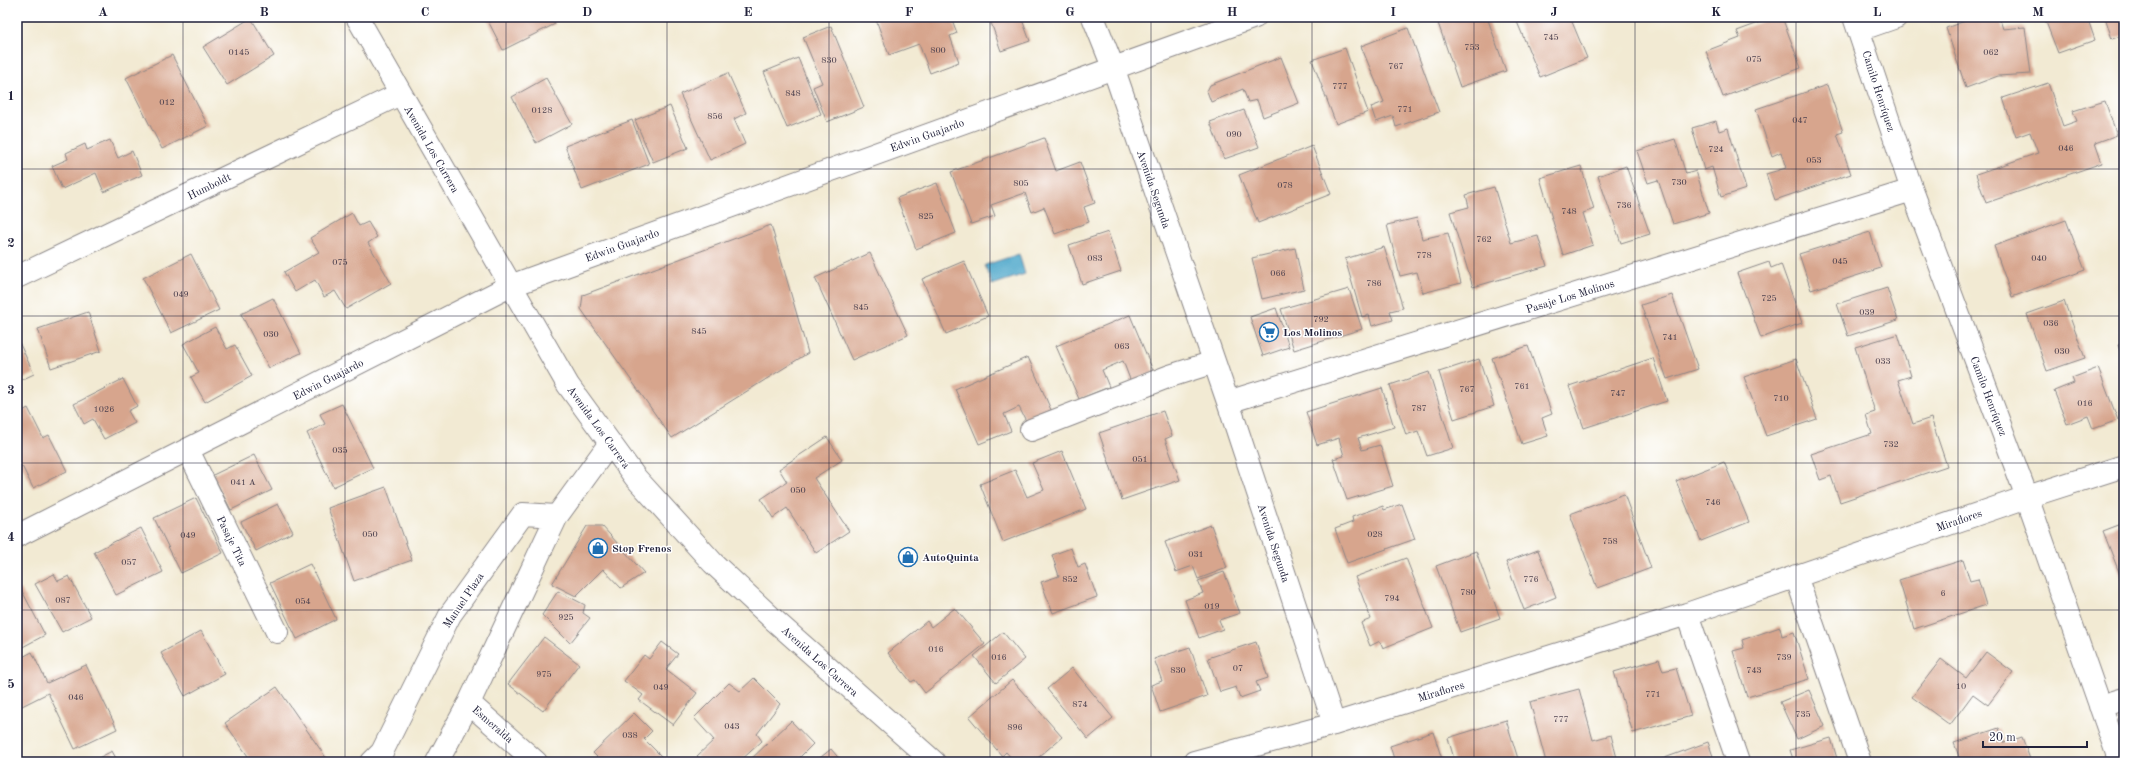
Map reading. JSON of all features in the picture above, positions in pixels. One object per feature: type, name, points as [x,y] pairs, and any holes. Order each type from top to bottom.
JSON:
[{"type":"street","name":"Avenida Los Carrera","points":[[358,17],[400,94],[568,385],[635,477],[712,563],[934,762]]},
{"type":"street","name":"Avenida Segunda","points":[[1093,17],[1113,67],[1228,402],[1334,724]]},
{"type":"street","name":"Edwin Guajardo","points":[[17,536],[510,286],[1254,17]]},
{"type":"street","name":"Camilo Henríquez","points":[[1896,17],[1856,23],[1912,190],[2027,497],[2120,762]]},
{"type":"street","name":"Humboldt","points":[[17,277],[400,94]]},
{"type":"street","name":"Pasaje Los Molinos","points":[[1228,402],[1912,190]]},
{"type":"street","points":[[1031,430],[1170,376],[1214,362]]},
{"type":"street","points":[[437,762],[469,703],[557,516],[610,443]]},
{"type":"street","name":"Pasaje Tita","points":[[188,450],[277,632]]},
{"type":"street","name":"Miraflores","points":[[1194,762],[1334,724],[1687,614],[2027,497],[2124,466]]},
{"type":"street","name":"Manuel Plaza","points":[[372,762],[382,752],[450,615],[523,514],[557,516]]},
{"type":"street","points":[[1796,576],[1860,762]]},
{"type":"street","points":[[1687,614],[1738,762]]},
{"type":"street","points":[[2100,706],[2124,699]]},
{"type":"street","name":"Esmeralda","points":[[469,703],[536,762]]},
{"type":"water","points":[[1019,254],[1025,274],[992,285],[985,265]]},
{"type":"building","points":[[486,17],[552,17],[555,24],[503,50]]},
{"type":"building","points":[[875,17],[951,17],[957,33],[950,36],[959,62],[930,73],[919,44],[889,55]]},
{"type":"building","points":[[989,17],[1021,17],[1030,41],[1001,51]]},
{"type":"building","points":[[1457,17],[1487,17],[1506,71],[1460,87],[1438,23]]},
{"type":"building","points":[[1515,17],[1570,17],[1587,58],[1540,77]]},
{"type":"building","points":[[1775,17],[1782,17],[1801,68],[1723,97],[1706,51],[1740,38],[1737,31]]},
{"type":"building","points":[[1976,17],[1999,17],[2003,29],[2025,27],[2031,74],[1998,76],[1966,88],[1946,28]]},
{"type":"building","points":[[2044,17],[2087,17],[2095,40],[2058,53]]},
{"type":"building","points":[[2105,17],[2124,17],[2124,35],[2112,39]]},
{"type":"building","points":[[251,18],[274,56],[227,85],[203,47]]},
{"type":"building","points":[[831,26],[864,107],[827,122],[813,87],[822,83],[803,37]]},
{"type":"building","points":[[1408,28],[1439,112],[1396,127],[1393,116],[1376,122],[1371,107],[1384,102],[1361,46]]},
{"type":"building","points":[[1345,48],[1368,112],[1336,124],[1312,60]]},
{"type":"building","points":[[172,55],[208,126],[162,149],[126,78]]},
{"type":"building","points":[[1281,57],[1299,103],[1263,117],[1257,100],[1248,102],[1243,89],[1211,102],[1207,91],[1210,85]]},
{"type":"building","points":[[798,58],[821,114],[787,128],[764,72]]},
{"type":"building","points":[[728,73],[746,113],[734,119],[745,144],[710,160],[680,94]]},
{"type":"building","points":[[546,78],[572,124],[536,143],[512,97]]},
{"type":"building","points":[[2048,83],[2063,126],[2077,121],[2073,111],[2105,101],[2117,135],[2095,143],[2102,163],[1986,203],[1976,174],[2038,153],[2030,132],[2016,137],[2003,98]]},
{"type":"building","points":[[1827,85],[1843,132],[1837,134],[1851,174],[1775,200],[1766,174],[1786,168],[1781,152],[1772,156],[1756,109]]},
{"type":"building","points":[[670,106],[688,148],[653,162],[635,120]]},
{"type":"building","points":[[1244,110],[1259,147],[1224,159],[1210,122]]},
{"type":"building","points":[[632,120],[649,164],[582,190],[565,146]]},
{"type":"building","points":[[1716,121],[1719,131],[1728,128],[1746,189],[1721,197],[1712,167],[1704,170],[1692,128]]},
{"type":"building","points":[[1044,138],[1056,171],[1080,162],[1095,203],[1084,207],[1089,222],[1055,234],[1044,207],[1032,212],[1025,193],[991,205],[995,216],[971,224],[951,172]]},
{"type":"building","points":[[1675,139],[1686,174],[1696,171],[1709,213],[1673,224],[1658,180],[1648,183],[1637,151]]},
{"type":"building","points":[[110,140],[118,158],[132,151],[142,175],[104,192],[96,173],[62,189],[52,166],[68,159],[66,153],[85,144],[87,150]]},
{"type":"building","points":[[1312,146],[1331,194],[1258,223],[1239,175]]},
{"type":"building","points":[[1581,166],[1594,209],[1583,213],[1593,245],[1563,255],[1540,178]]},
{"type":"building","points":[[1626,166],[1650,234],[1621,243],[1598,176]]},
{"type":"building","points":[[937,183],[956,233],[916,249],[897,198]]},
{"type":"building","points":[[1494,187],[1511,243],[1538,236],[1547,266],[1473,287],[1450,212],[1469,207],[1466,195]]},
{"type":"building","points":[[352,213],[359,226],[368,222],[377,237],[368,243],[391,283],[346,309],[335,291],[324,297],[315,280],[295,292],[284,272],[319,252],[310,238]]},
{"type":"building","points":[[1417,218],[1422,239],[1448,233],[1461,283],[1423,293],[1417,272],[1400,276],[1387,225]]},
{"type":"building","points":[[2066,220],[2085,270],[2012,297],[1994,246]]},
{"type":"building","points":[[771,225],[808,353],[672,438],[581,309],[583,295]]},
{"type":"building","points":[[1108,232],[1121,271],[1082,284],[1069,245]]},
{"type":"building","points":[[1870,232],[1881,268],[1811,290],[1799,254]]},
{"type":"building","points":[[1384,247],[1403,308],[1390,311],[1393,320],[1372,326],[1369,315],[1362,317],[1345,259]]},
{"type":"building","points":[[1295,248],[1304,289],[1262,299],[1252,258]]},
{"type":"building","points":[[870,253],[908,335],[852,360],[815,278]]},
{"type":"building","points":[[191,254],[219,310],[171,333],[143,278]]},
{"type":"building","points":[[964,261],[988,316],[946,334],[922,279]]},
{"type":"building","points":[[1769,262],[1771,268],[1781,264],[1802,323],[1761,338],[1737,273]]},
{"type":"building","points":[[1887,288],[1898,320],[1848,336],[1837,304]]},
{"type":"building","points":[[1349,289],[1362,329],[1294,350],[1281,309]]},
{"type":"building","points":[[1672,295],[1698,369],[1667,379],[1641,305]]},
{"type":"building","points":[[273,298],[301,353],[269,368],[241,314]]},
{"type":"building","points":[[2064,301],[2085,358],[2047,371],[2027,314]]},
{"type":"building","name":"Los Molinos","points":[[1276,308],[1289,347],[1263,356],[1250,317]]},
{"type":"building","points":[[88,312],[101,351],[51,368],[38,329]]},
{"type":"building","points":[[1130,315],[1154,373],[1131,382],[1123,361],[1102,370],[1109,387],[1079,399],[1056,346]]},
{"type":"building","points":[[215,327],[227,349],[235,345],[252,376],[205,402],[191,377],[199,373],[183,344]]},
{"type":"building","points":[[1898,334],[1911,376],[1898,380],[1913,424],[1931,418],[1947,466],[1840,502],[1831,476],[1820,480],[1811,454],[1872,434],[1866,415],[1875,412],[1855,347]]},
{"type":"building","points":[[17,338],[34,374],[17,382]]},
{"type":"building","points":[[2124,343],[2124,361],[2118,345]]},
{"type":"building","points":[[1528,346],[1552,414],[1542,418],[1548,436],[1522,444],[1492,358]]},
{"type":"building","points":[[1028,357],[1051,410],[1026,421],[1019,407],[1004,414],[1011,431],[979,444],[955,389]]},
{"type":"building","points":[[1653,358],[1667,401],[1584,428],[1569,386]]},
{"type":"building","points":[[1479,359],[1494,406],[1454,419],[1439,372]]},
{"type":"building","points":[[1796,359],[1817,419],[1766,436],[1744,377]]},
{"type":"building","points":[[2098,368],[2118,420],[2093,429],[2088,416],[2067,424],[2054,391],[2074,383],[2072,378]]},
{"type":"building","points":[[1429,372],[1453,448],[1427,456],[1418,431],[1406,435],[1390,385]]},
{"type":"building","points":[[123,379],[137,406],[128,411],[135,423],[104,439],[93,419],[84,424],[74,404]]},
{"type":"building","points":[[1382,388],[1394,427],[1358,438],[1362,450],[1380,445],[1393,486],[1347,500],[1333,459],[1344,456],[1339,438],[1317,445],[1306,412]]},
{"type":"building","points":[[342,404],[373,468],[333,487],[307,433],[325,424],[320,414]]},
{"type":"building","points":[[28,408],[43,438],[49,435],[67,471],[33,488],[22,466],[17,469],[17,414]]},
{"type":"building","points":[[1163,411],[1172,436],[1165,439],[1180,480],[1122,500],[1099,433]]},
{"type":"building","points":[[827,437],[842,460],[814,478],[849,531],[816,553],[787,508],[773,518],[761,499],[787,482],[779,469]]},
{"type":"building","points":[[1062,451],[1086,509],[1003,542],[980,484],[1015,470],[1027,497],[1044,490],[1032,463]]},
{"type":"building","points":[[254,455],[272,490],[231,510],[213,475]]},
{"type":"building","points":[[1724,462],[1749,522],[1701,541],[1676,481]]},
{"type":"building","points":[[386,487],[412,560],[354,581],[328,508]]},
{"type":"building","points":[[1624,494],[1651,568],[1597,588],[1570,514]]},
{"type":"building","points":[[196,498],[223,553],[181,573],[154,518]]},
{"type":"building","points":[[278,504],[293,532],[256,551],[241,522]]},
{"type":"building","points":[[1402,504],[1415,539],[1347,563],[1335,529],[1353,522],[1352,517],[1383,506],[1384,510]]},
{"type":"building","points":[[2124,523],[2124,585],[2103,531]]},
{"type":"building","points":[[1211,525],[1227,568],[1198,579],[1193,566],[1176,572],[1165,542]]},
{"type":"building","name":"Stop Frenos","points":[[587,526],[602,526],[644,573],[621,588],[603,569],[576,596],[552,584]]},
{"type":"building","points":[[141,528],[163,572],[116,595],[94,552]]},
{"type":"building","points":[[1071,548],[1078,567],[1085,564],[1097,597],[1053,613],[1041,582],[1059,576],[1052,555]]},
{"type":"building","points":[[1538,550],[1556,597],[1524,610],[1506,562]]},
{"type":"building","points":[[1476,551],[1500,618],[1460,632],[1436,566]]},
{"type":"building","points":[[1406,558],[1433,628],[1383,648],[1380,641],[1370,646],[1361,623],[1371,619],[1355,577]]},
{"type":"building","points":[[1963,560],[1970,581],[1978,579],[1986,605],[1914,629],[1899,580]]},
{"type":"building","points":[[310,564],[336,619],[297,639],[270,583]]},
{"type":"building","points":[[1224,572],[1240,613],[1219,620],[1223,629],[1199,638],[1185,600],[1203,593],[1198,581]]},
{"type":"building","points":[[54,574],[58,581],[69,576],[91,617],[62,632],[35,584]]},
{"type":"building","points":[[21,589],[45,635],[17,650],[17,591]]},
{"type":"building","points":[[558,591],[585,605],[583,613],[590,618],[570,643],[542,615]]},
{"type":"building","points":[[955,608],[985,644],[925,693],[915,680],[911,682],[888,653],[927,621],[931,627]]},
{"type":"building","points":[[1780,627],[1782,636],[1794,632],[1809,679],[1747,697],[1733,651],[1744,648],[1742,640]]},
{"type":"building","points":[[201,631],[225,674],[185,696],[161,653]]},
{"type":"building","points":[[1003,632],[1025,659],[996,683],[974,656]]},
{"type":"building","points":[[544,637],[579,664],[543,711],[508,684]]},
{"type":"building","points":[[662,642],[678,654],[666,669],[697,693],[673,725],[639,700],[643,695],[624,681],[644,655],[649,659]]},
{"type":"building","points":[[1256,642],[1268,678],[1256,682],[1260,691],[1240,698],[1236,687],[1220,692],[1208,658]]},
{"type":"building","points":[[1190,647],[1207,696],[1160,712],[1151,685],[1162,681],[1154,659]]},
{"type":"building","points":[[32,652],[47,683],[86,665],[117,729],[75,749],[48,693],[20,707],[17,702],[17,660]]},
{"type":"building","points":[[1986,652],[2013,672],[1988,705],[1973,694],[1950,725],[1912,697],[1941,659],[1966,678]]},
{"type":"building","points":[[1659,659],[1663,671],[1676,668],[1691,716],[1633,733],[1614,672]]},
{"type":"building","points":[[1072,668],[1113,718],[1088,739],[1047,689]]},
{"type":"building","points":[[754,678],[780,704],[757,734],[762,741],[739,762],[703,762],[697,756],[714,740],[694,718],[729,683],[740,691]]},
{"type":"building","points":[[1012,680],[1062,737],[1033,762],[1015,762],[1006,752],[1002,756],[969,717]]},
{"type":"building","points":[[277,687],[329,762],[252,762],[225,723]]},
{"type":"building","points":[[1579,689],[1593,740],[1611,735],[1618,762],[1546,762],[1530,702]]},
{"type":"building","points":[[1809,690],[1825,726],[1797,739],[1780,702]]},
{"type":"building","points":[[634,713],[652,731],[644,739],[667,762],[602,762],[593,753]]},
{"type":"building","points":[[1506,720],[1519,762],[1455,762],[1448,738]]},
{"type":"building","points":[[791,721],[813,744],[795,762],[748,762]]},
{"type":"building","points":[[1999,728],[2004,743],[2022,737],[2031,762],[1961,762],[1954,743]]},
{"type":"building","points":[[1433,732],[1443,762],[1395,762],[1390,746]]},
{"type":"building","points":[[1831,738],[1838,762],[1794,762],[1790,750]]},
{"type":"building","points":[[1708,742],[1715,762],[1654,762]]},
{"type":"building","points":[[831,749],[842,762],[815,762]]},
{"type":"building","points":[[112,751],[118,762],[91,762]]},
{"type":"place","name":"Los Molinos","points":[[1269,332]]},
{"type":"place","name":"Stop Frenos","points":[[598,548]]},
{"type":"place","name":"AutoQuinta","points":[[908,557]]}]
